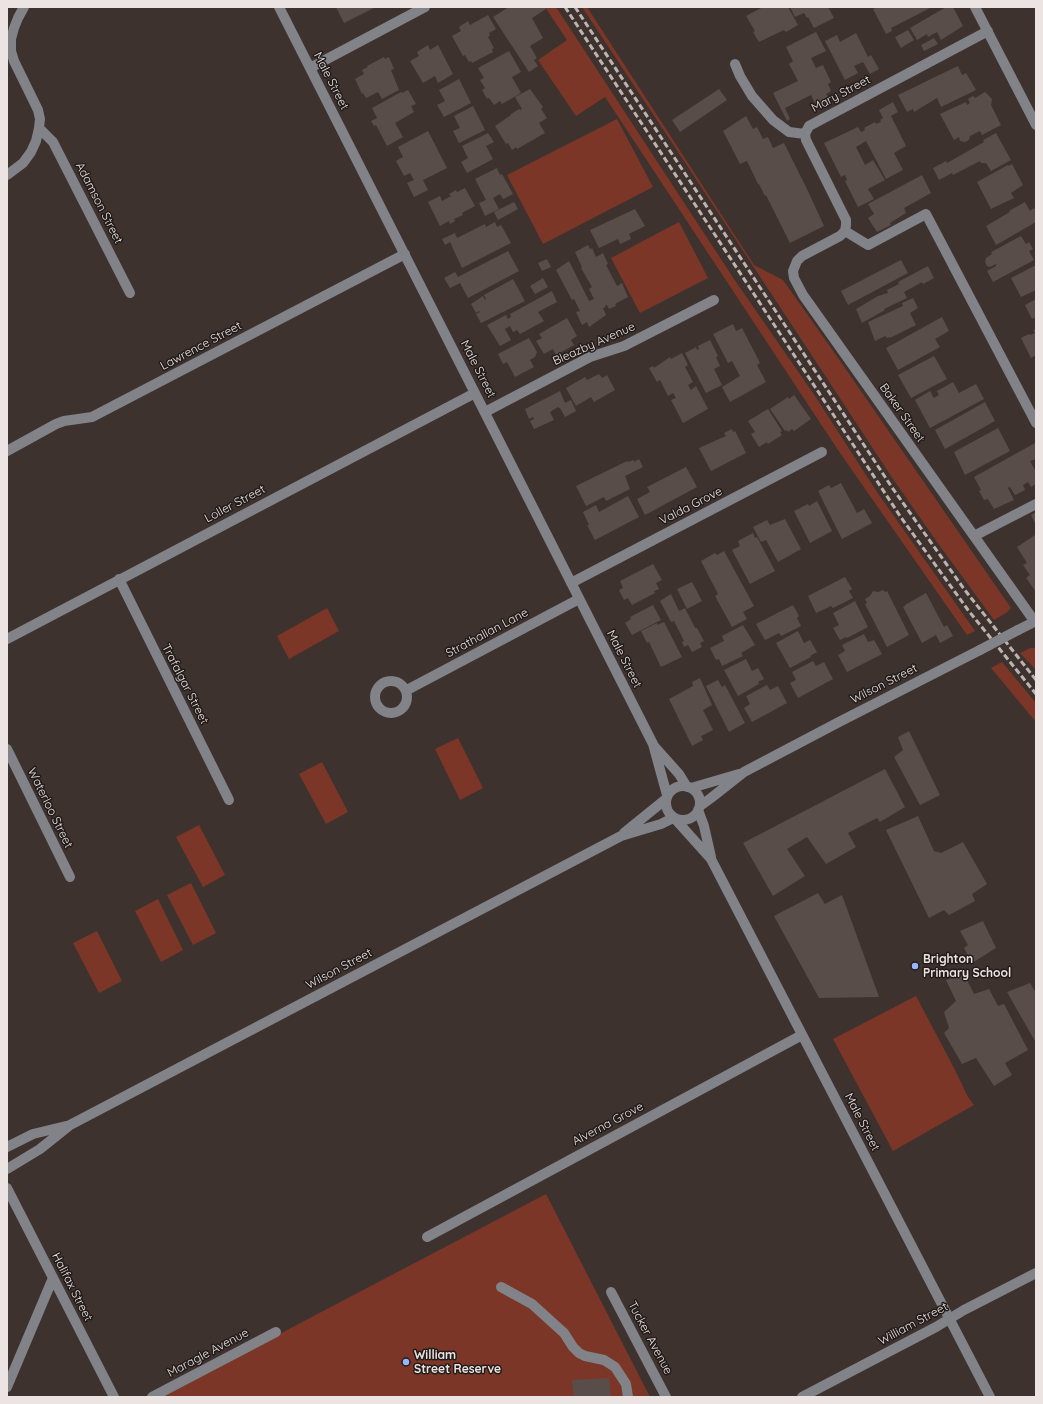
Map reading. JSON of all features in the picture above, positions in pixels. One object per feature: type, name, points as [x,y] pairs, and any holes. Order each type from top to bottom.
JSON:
[{"type":"street","points":[[7,175],[23,163],[31,152],[36,141],[40,119],[38,110],[14,61],[12,51],[11,39],[14,28],[24,7]]},
{"type":"street","name":"Male Street","points":[[279,7],[653,744],[666,797]]},
{"type":"street","points":[[310,68],[425,7]]},
{"type":"street","points":[[975,7],[1036,125]]},
{"type":"street","name":"Mary Street","points":[[805,134],[809,126],[817,121],[988,31]]},
{"type":"street","points":[[735,64],[740,76],[752,96],[773,120],[789,132],[805,134],[809,147],[846,220],[845,231],[868,245],[926,214],[1036,423]]},
{"type":"street","name":"Adamson Street","points":[[39,128],[53,142],[130,293]]},
{"type":"street","name":"Baker Street","points":[[845,231],[840,236],[802,256],[797,261],[793,271],[796,285],[1036,622]]},
{"type":"street","name":"Lawrence Street","points":[[7,451],[56,424],[64,421],[92,418],[405,254]]},
{"type":"street","name":"Bleazby Avenue","points":[[485,412],[590,357],[624,346],[714,300]]},
{"type":"street","name":"Loller Street","points":[[7,639],[475,393]]},
{"type":"street","name":"Valda Grove","points":[[571,583],[822,452]]},
{"type":"street","points":[[974,536],[1036,504]]},
{"type":"street","name":"Trafalgar Street","points":[[119,579],[229,800]]},
{"type":"street","name":"Strathallan Lane","points":[[407,690],[579,599]]},
{"type":"street","name":"Wilson Street","points":[[699,808],[744,772],[1036,622]]},
{"type":"street","name":"Male Street","points":[[653,744],[689,787]]},
{"type":"street","name":"Waterloo Street","points":[[7,750],[70,877]]},
{"type":"street","name":"Wilson Street","points":[[689,787],[744,772]]},
{"type":"street","points":[[676,787],[689,787],[698,795],[699,808],[692,818],[687,820],[675,819],[666,810],[666,797],[670,790],[676,787]]},
{"type":"street","name":"Wilson Street","points":[[621,836],[666,797]]},
{"type":"street","name":"Male Street","points":[[699,808],[711,859]]},
{"type":"street","name":"Male Street","points":[[675,819],[711,859],[990,1397]]},
{"type":"street","name":"Wilson Street","points":[[7,1169],[40,1149],[70,1125],[621,836],[675,819]]},
{"type":"street","name":"Alverna Grove","points":[[427,1237],[802,1035]]},
{"type":"street","name":"Wilson Street","points":[[7,1147],[33,1134],[70,1125]]},
{"type":"street","name":"Halifax Street","points":[[7,1188],[114,1397]]},
{"type":"street","name":"William Street","points":[[802,1397],[950,1320],[964,1310],[1036,1273]]},
{"type":"street","points":[[7,1386],[53,1278]]},
{"type":"street","points":[[501,1287],[532,1304],[538,1309],[564,1333],[579,1353],[585,1356],[604,1360],[615,1366],[626,1384],[628,1397]]},
{"type":"street","name":"Tucker Avenue","points":[[610,1292],[666,1397]]},
{"type":"street","name":"Maragle Avenue","points":[[152,1397],[276,1332]]},
{"type":"shaded area","points":[[545,7],[556,7],[734,279],[815,396],[877,492],[975,631],[967,635],[838,450],[605,97],[576,116],[538,60],[567,40]]},
{"type":"shaded area","points":[[582,7],[587,7],[754,265],[783,280],[836,355],[1011,608],[1006,613],[994,620],[937,542],[893,479]]},
{"type":"shaded area","points":[[617,119],[653,187],[543,244],[507,175]]},
{"type":"shaded area","points":[[679,222],[708,278],[640,313],[611,258]]},
{"type":"shaded area","points":[[327,608],[339,631],[289,659],[277,636]]},
{"type":"shaded area","points":[[1030,648],[1036,648],[1036,670],[1020,653]]},
{"type":"shaded area","points":[[1002,662],[1036,703],[1036,722],[991,668]]},
{"type":"shaded area","points":[[458,738],[483,788],[460,800],[435,749]]},
{"type":"shaded area","points":[[322,762],[348,812],[326,824],[299,774]]},
{"type":"shaded area","points":[[199,825],[225,875],[203,887],[176,837]]},
{"type":"shaded area","points":[[191,883],[216,933],[193,945],[167,895]]},
{"type":"shaded area","points":[[158,899],[183,950],[161,962],[135,911]]},
{"type":"shaded area","points":[[97,931],[122,981],[99,993],[73,943]]},
{"type":"shaded area","points":[[916,996],[968,1097],[974,1105],[893,1151],[833,1039]]},
{"type":"shaded area","name":"William Street Reserve","points":[[546,1194],[650,1397],[163,1397],[247,1351]]},
{"type":"building","points":[[336,7],[376,7],[344,23]]},
{"type":"building","points":[[509,7],[545,7],[546,9],[532,18],[543,38],[530,46],[537,58],[534,60],[538,66],[529,72],[493,17]]},
{"type":"building","points":[[763,7],[788,7],[798,25],[786,32],[784,30],[759,42],[753,32],[755,31],[746,16]]},
{"type":"building","points":[[790,7],[828,7],[834,18],[814,28],[804,13],[795,17]]},
{"type":"building","points":[[877,7],[932,7],[891,28],[892,31],[886,34],[873,9]]},
{"type":"building","points":[[946,7],[953,7],[963,26],[941,40],[937,32],[928,37],[927,34],[917,40],[910,28]]},
{"type":"building","points":[[488,15],[496,29],[489,33],[490,36],[488,37],[494,48],[492,49],[493,52],[472,63],[471,61],[469,62],[465,55],[463,56],[452,36],[461,31],[459,27],[468,21],[470,25]]},
{"type":"building","points":[[908,30],[914,40],[901,48],[895,37]]},
{"type":"building","points":[[816,32],[826,51],[811,58],[816,68],[823,65],[831,82],[828,84],[831,91],[826,94],[830,100],[817,107],[811,95],[785,108],[790,119],[787,121],[773,93],[798,81],[789,64],[793,61],[786,47]]},
{"type":"building","points":[[856,33],[868,57],[871,55],[879,69],[870,74],[863,62],[854,66],[858,73],[845,80],[825,41],[837,35],[840,42]]},
{"type":"building","points":[[934,38],[938,44],[924,51],[921,45]]},
{"type":"building","points":[[428,45],[430,50],[438,45],[453,74],[438,83],[435,76],[423,83],[410,61],[419,56],[417,52]]},
{"type":"building","points":[[509,51],[521,72],[512,77],[521,93],[502,104],[500,101],[494,105],[489,98],[487,99],[482,90],[485,88],[480,80],[484,78],[478,68]]},
{"type":"building","points":[[384,57],[385,59],[389,57],[394,69],[391,70],[399,90],[382,99],[378,92],[366,98],[363,93],[362,94],[355,79],[364,74],[362,70],[368,67],[367,66]]},
{"type":"building","points":[[958,66],[962,75],[966,73],[976,90],[941,107],[937,98],[914,112],[913,109],[907,112],[898,95]]},
{"type":"building","points":[[459,79],[471,103],[444,117],[437,105],[445,101],[439,90]]},
{"type":"building","points":[[530,89],[543,107],[541,109],[547,118],[539,123],[545,133],[517,149],[516,147],[512,150],[508,143],[506,144],[495,126],[511,114],[519,109],[522,109],[515,97]]},
{"type":"building","points":[[719,89],[727,100],[680,132],[672,120]]},
{"type":"building","points":[[408,90],[416,104],[411,106],[414,112],[395,123],[403,137],[387,146],[376,125],[374,126],[371,121],[377,118],[372,108],[401,92],[402,93]]},
{"type":"building","points":[[985,92],[992,99],[991,105],[1001,125],[982,135],[980,131],[970,136],[969,140],[965,142],[960,141],[959,137],[954,140],[940,114],[966,102],[967,105],[970,103],[968,99],[973,96],[975,98]]},
{"type":"building","points":[[893,102],[898,112],[891,116],[906,146],[894,153],[903,170],[886,179],[866,141],[856,147],[865,165],[873,160],[885,180],[868,189],[874,199],[858,207],[845,181],[847,180],[845,175],[841,177],[824,143],[858,127],[861,132],[865,130],[864,128],[875,122],[876,124],[881,122],[880,120],[883,118],[879,110]]},
{"type":"building","points":[[473,106],[485,130],[459,143],[453,131],[460,128],[454,116]]},
{"type":"building","points":[[746,116],[753,129],[757,127],[763,139],[768,137],[773,148],[784,143],[824,226],[790,243],[747,161],[740,164],[723,131]]},
{"type":"building","points":[[428,131],[447,168],[423,180],[428,190],[414,197],[407,183],[414,180],[410,173],[404,176],[396,161],[403,157],[398,147]]},
{"type":"building","points":[[488,133],[494,142],[486,146],[493,159],[467,173],[461,162],[468,158],[462,146]]},
{"type":"building","points":[[996,133],[1011,160],[991,171],[986,163],[981,163],[980,161],[953,175],[952,173],[939,180],[933,168],[946,161],[947,163],[984,142],[983,140]]},
{"type":"building","points":[[1012,164],[1023,185],[1011,193],[1014,198],[991,209],[977,182]]},
{"type":"building","points":[[497,168],[513,194],[503,199],[500,194],[493,198],[499,209],[485,216],[479,203],[486,200],[475,179]]},
{"type":"building","points":[[922,175],[931,193],[904,208],[906,213],[890,223],[891,225],[877,232],[868,218],[874,214],[868,204]]},
{"type":"building","points":[[465,188],[475,206],[462,213],[463,215],[454,219],[455,221],[450,224],[449,221],[440,226],[428,202],[440,196],[442,201],[451,196],[449,194],[456,190],[457,192]]},
{"type":"building","points":[[514,202],[518,209],[498,220],[494,212]]},
{"type":"building","points":[[1025,202],[1030,211],[1034,208],[1036,211],[1036,222],[996,245],[986,226]]},
{"type":"building","points":[[635,209],[645,226],[629,234],[631,239],[620,244],[618,239],[599,248],[590,230]]},
{"type":"building","points":[[495,222],[497,227],[501,225],[511,243],[462,268],[450,242],[445,245],[442,239],[455,233],[457,238],[485,224],[486,227]]},
{"type":"building","points":[[1021,236],[1026,244],[1029,242],[1033,249],[1029,251],[1034,260],[993,282],[987,271],[996,266],[996,264],[990,267],[987,266],[985,262],[986,258],[992,254],[991,252]]},
{"type":"building","points":[[588,245],[590,249],[592,248],[596,257],[603,253],[608,264],[606,265],[617,286],[622,283],[628,297],[615,304],[616,306],[609,309],[607,305],[605,305],[606,307],[603,308],[606,315],[589,327],[587,322],[582,325],[576,312],[580,311],[574,299],[572,300],[556,270],[569,261],[589,301],[594,299],[589,289],[592,287],[581,268],[582,267],[575,252]]},
{"type":"building","points":[[508,251],[519,271],[468,298],[460,283],[450,288],[444,278],[455,272],[458,277]]},
{"type":"building","points":[[547,259],[551,267],[542,271],[538,263]]},
{"type":"building","points":[[901,260],[908,273],[848,305],[841,291]]},
{"type":"building","points":[[1036,265],[1036,290],[1021,297],[1011,278]]},
{"type":"building","points":[[928,266],[934,278],[923,284],[922,282],[904,292],[907,298],[884,309],[885,310],[862,323],[856,309],[878,296],[888,293],[887,290],[899,284],[898,282]]},
{"type":"building","points":[[543,278],[548,287],[535,294],[530,286]]},
{"type":"building","points":[[513,279],[525,301],[481,323],[476,314],[480,312],[479,311],[476,313],[471,304],[483,296],[485,300],[484,295]]},
{"type":"building","points":[[552,291],[557,302],[538,312],[544,321],[520,334],[517,330],[513,332],[510,326],[505,329],[511,340],[500,346],[487,325],[506,315],[508,319],[511,317],[510,314]]},
{"type":"building","points":[[913,298],[918,308],[910,313],[916,325],[890,338],[885,336],[875,341],[868,322],[903,306],[902,303]]},
{"type":"building","points":[[1036,299],[1036,317],[1032,319],[1025,305]]},
{"type":"building","points":[[942,317],[949,331],[935,339],[940,347],[898,370],[886,348]]},
{"type":"building","points":[[567,318],[577,336],[571,340],[574,345],[556,355],[553,349],[544,354],[536,341],[542,338],[539,334]]},
{"type":"building","points":[[733,324],[736,331],[742,328],[760,363],[757,365],[766,382],[730,402],[722,387],[740,376],[732,361],[728,363],[713,334]]},
{"type":"building","points":[[1036,329],[1036,355],[1031,358],[1021,338],[1035,333],[1033,330]]},
{"type":"building","points":[[529,338],[537,352],[535,357],[530,360],[534,367],[515,377],[507,362],[503,364],[498,354]]},
{"type":"building","points":[[710,340],[718,356],[716,357],[720,366],[714,369],[722,385],[706,393],[685,353],[696,347],[697,350],[699,349],[698,346]]},
{"type":"building","points":[[682,353],[688,365],[685,367],[693,382],[688,385],[691,390],[696,386],[708,409],[683,423],[671,400],[676,398],[673,393],[668,396],[660,380],[657,382],[649,368],[653,366],[654,368],[670,357],[671,359]]},
{"type":"building","points":[[934,356],[947,379],[911,398],[898,375]]},
{"type":"building","points":[[599,374],[602,378],[607,375],[615,390],[594,402],[591,397],[576,406],[566,388],[585,377],[587,380]]},
{"type":"building","points":[[953,382],[959,393],[976,384],[984,399],[930,428],[915,400],[930,391],[934,398],[939,395],[937,391]]},
{"type":"building","points":[[560,391],[565,403],[571,400],[576,411],[565,417],[558,407],[550,412],[554,420],[534,429],[530,421],[534,419],[533,417],[529,419],[525,409]]},
{"type":"building","points":[[794,395],[811,419],[794,431],[792,429],[788,432],[787,430],[785,431],[770,409],[788,397],[789,399]]},
{"type":"building","points":[[985,402],[995,421],[945,449],[935,430]]},
{"type":"building","points":[[768,409],[782,431],[780,432],[782,435],[768,444],[767,442],[759,447],[751,434],[755,432],[748,421]]},
{"type":"building","points":[[998,428],[1010,451],[965,475],[954,452]]},
{"type":"building","points":[[732,429],[733,432],[735,431],[746,453],[711,471],[699,448],[726,436],[724,433]]},
{"type":"building","points":[[1035,443],[1036,459],[1030,461],[1036,472],[1036,484],[1031,487],[1028,482],[1023,485],[1025,490],[1015,495],[1010,487],[1008,488],[1014,500],[994,509],[988,499],[984,500],[979,491],[981,490],[974,477]]},
{"type":"building","points":[[639,459],[643,467],[625,476],[630,489],[606,501],[604,497],[586,506],[576,486],[627,461],[634,460],[634,462]]},
{"type":"building","points":[[686,467],[697,487],[645,515],[637,499],[650,492],[647,487]]},
{"type":"building","points":[[841,483],[857,513],[864,509],[872,523],[842,539],[818,491],[829,485],[831,488]]},
{"type":"building","points":[[628,496],[639,517],[595,540],[587,525],[589,525],[583,512],[596,505],[599,512]]},
{"type":"building","points":[[817,501],[832,531],[810,543],[794,511],[808,504],[809,506]]},
{"type":"building","points":[[1036,512],[1036,525],[1031,515]]},
{"type":"building","points":[[785,519],[801,549],[778,562],[766,540],[761,542],[753,527],[767,520],[770,525]]},
{"type":"building","points":[[753,533],[755,538],[757,537],[775,571],[750,584],[732,550],[740,546],[738,541]]},
{"type":"building","points":[[1035,535],[1036,592],[1026,578],[1030,575],[1023,565],[1027,563],[1017,547]]},
{"type":"building","points":[[724,551],[754,606],[743,612],[747,619],[732,627],[715,596],[718,594],[701,561],[715,553],[717,555]]},
{"type":"building","points":[[653,564],[662,580],[656,583],[659,589],[654,591],[655,593],[632,605],[628,598],[624,600],[619,590],[623,588],[620,581]]},
{"type":"building","points":[[845,577],[852,589],[849,591],[853,598],[833,608],[831,606],[816,613],[808,596]]},
{"type":"building","points":[[692,582],[702,601],[687,609],[677,589]]},
{"type":"building","points":[[883,590],[885,592],[887,591],[909,635],[887,647],[865,604],[867,603],[865,599],[870,596],[873,591],[878,592]]},
{"type":"building","points":[[926,593],[944,627],[947,625],[953,636],[940,643],[936,635],[922,643],[903,607]]},
{"type":"building","points":[[671,594],[679,611],[685,608],[695,628],[697,628],[704,641],[700,643],[702,647],[692,652],[688,645],[684,647],[682,642],[684,641],[674,621],[671,622],[660,601]]},
{"type":"building","points":[[855,601],[868,627],[840,640],[833,628],[839,625],[833,613]]},
{"type":"building","points":[[653,605],[661,620],[632,635],[625,623],[631,619],[630,617]]},
{"type":"building","points":[[793,605],[799,616],[797,618],[801,626],[781,636],[779,633],[765,640],[756,624]]},
{"type":"building","points":[[664,622],[682,657],[661,667],[649,642],[647,643],[641,631],[657,623],[657,625]]},
{"type":"building","points":[[743,625],[755,645],[741,653],[743,656],[722,666],[719,659],[716,660],[710,648],[724,641],[722,636]]},
{"type":"building","points":[[798,631],[804,643],[810,640],[817,652],[810,656],[811,657],[790,668],[776,643]]},
{"type":"building","points":[[864,634],[868,642],[874,640],[882,654],[847,672],[838,655],[845,651],[842,645]]},
{"type":"building","points":[[746,659],[752,671],[758,668],[764,679],[758,682],[759,684],[738,696],[724,670]]},
{"type":"building","points":[[813,661],[816,666],[824,662],[833,679],[798,698],[790,683],[796,680],[792,672]]},
{"type":"building","points":[[700,678],[712,705],[703,710],[713,730],[701,736],[703,740],[692,746],[669,699],[693,686],[692,682]]},
{"type":"building","points":[[718,680],[722,687],[725,685],[745,723],[729,732],[706,686]]},
{"type":"building","points":[[767,685],[770,690],[778,686],[787,703],[752,722],[744,708],[750,704],[746,696]]},
{"type":"building","points":[[909,731],[940,795],[920,805],[894,757],[903,750],[898,737]]},
{"type":"building","points":[[885,769],[905,807],[880,822],[877,818],[848,833],[856,847],[826,864],[807,837],[787,849],[805,876],[773,896],[743,843]]},
{"type":"building","points":[[918,816],[934,851],[941,853],[963,842],[987,884],[972,894],[975,901],[949,915],[944,910],[929,918],[886,830]]},
{"type":"building","points":[[818,893],[825,904],[842,895],[879,997],[819,998],[774,916]]},
{"type":"building","points":[[983,921],[996,948],[972,963],[964,948],[968,945],[960,931]]},
{"type":"building","points":[[964,974],[974,994],[989,989],[998,1006],[1004,1004],[1028,1050],[1005,1063],[1012,1075],[994,1086],[976,1058],[962,1064],[944,1033],[949,1028],[944,1012],[956,1001],[946,980]]},
{"type":"building","points":[[1030,983],[1036,993],[1036,1043],[1007,992]]},
{"type":"building","points":[[609,1378],[611,1397],[574,1397],[572,1380]]},
{"type":"railway","points":[[565,7],[900,516],[968,610],[1036,694]]},
{"type":"railway","points":[[575,7],[891,486],[964,589],[1036,680]]},
{"type":"place","name":"Brighton Primary School","points":[[915,966]]},
{"type":"place","name":"William Street Reserve","points":[[406,1362]]}]
